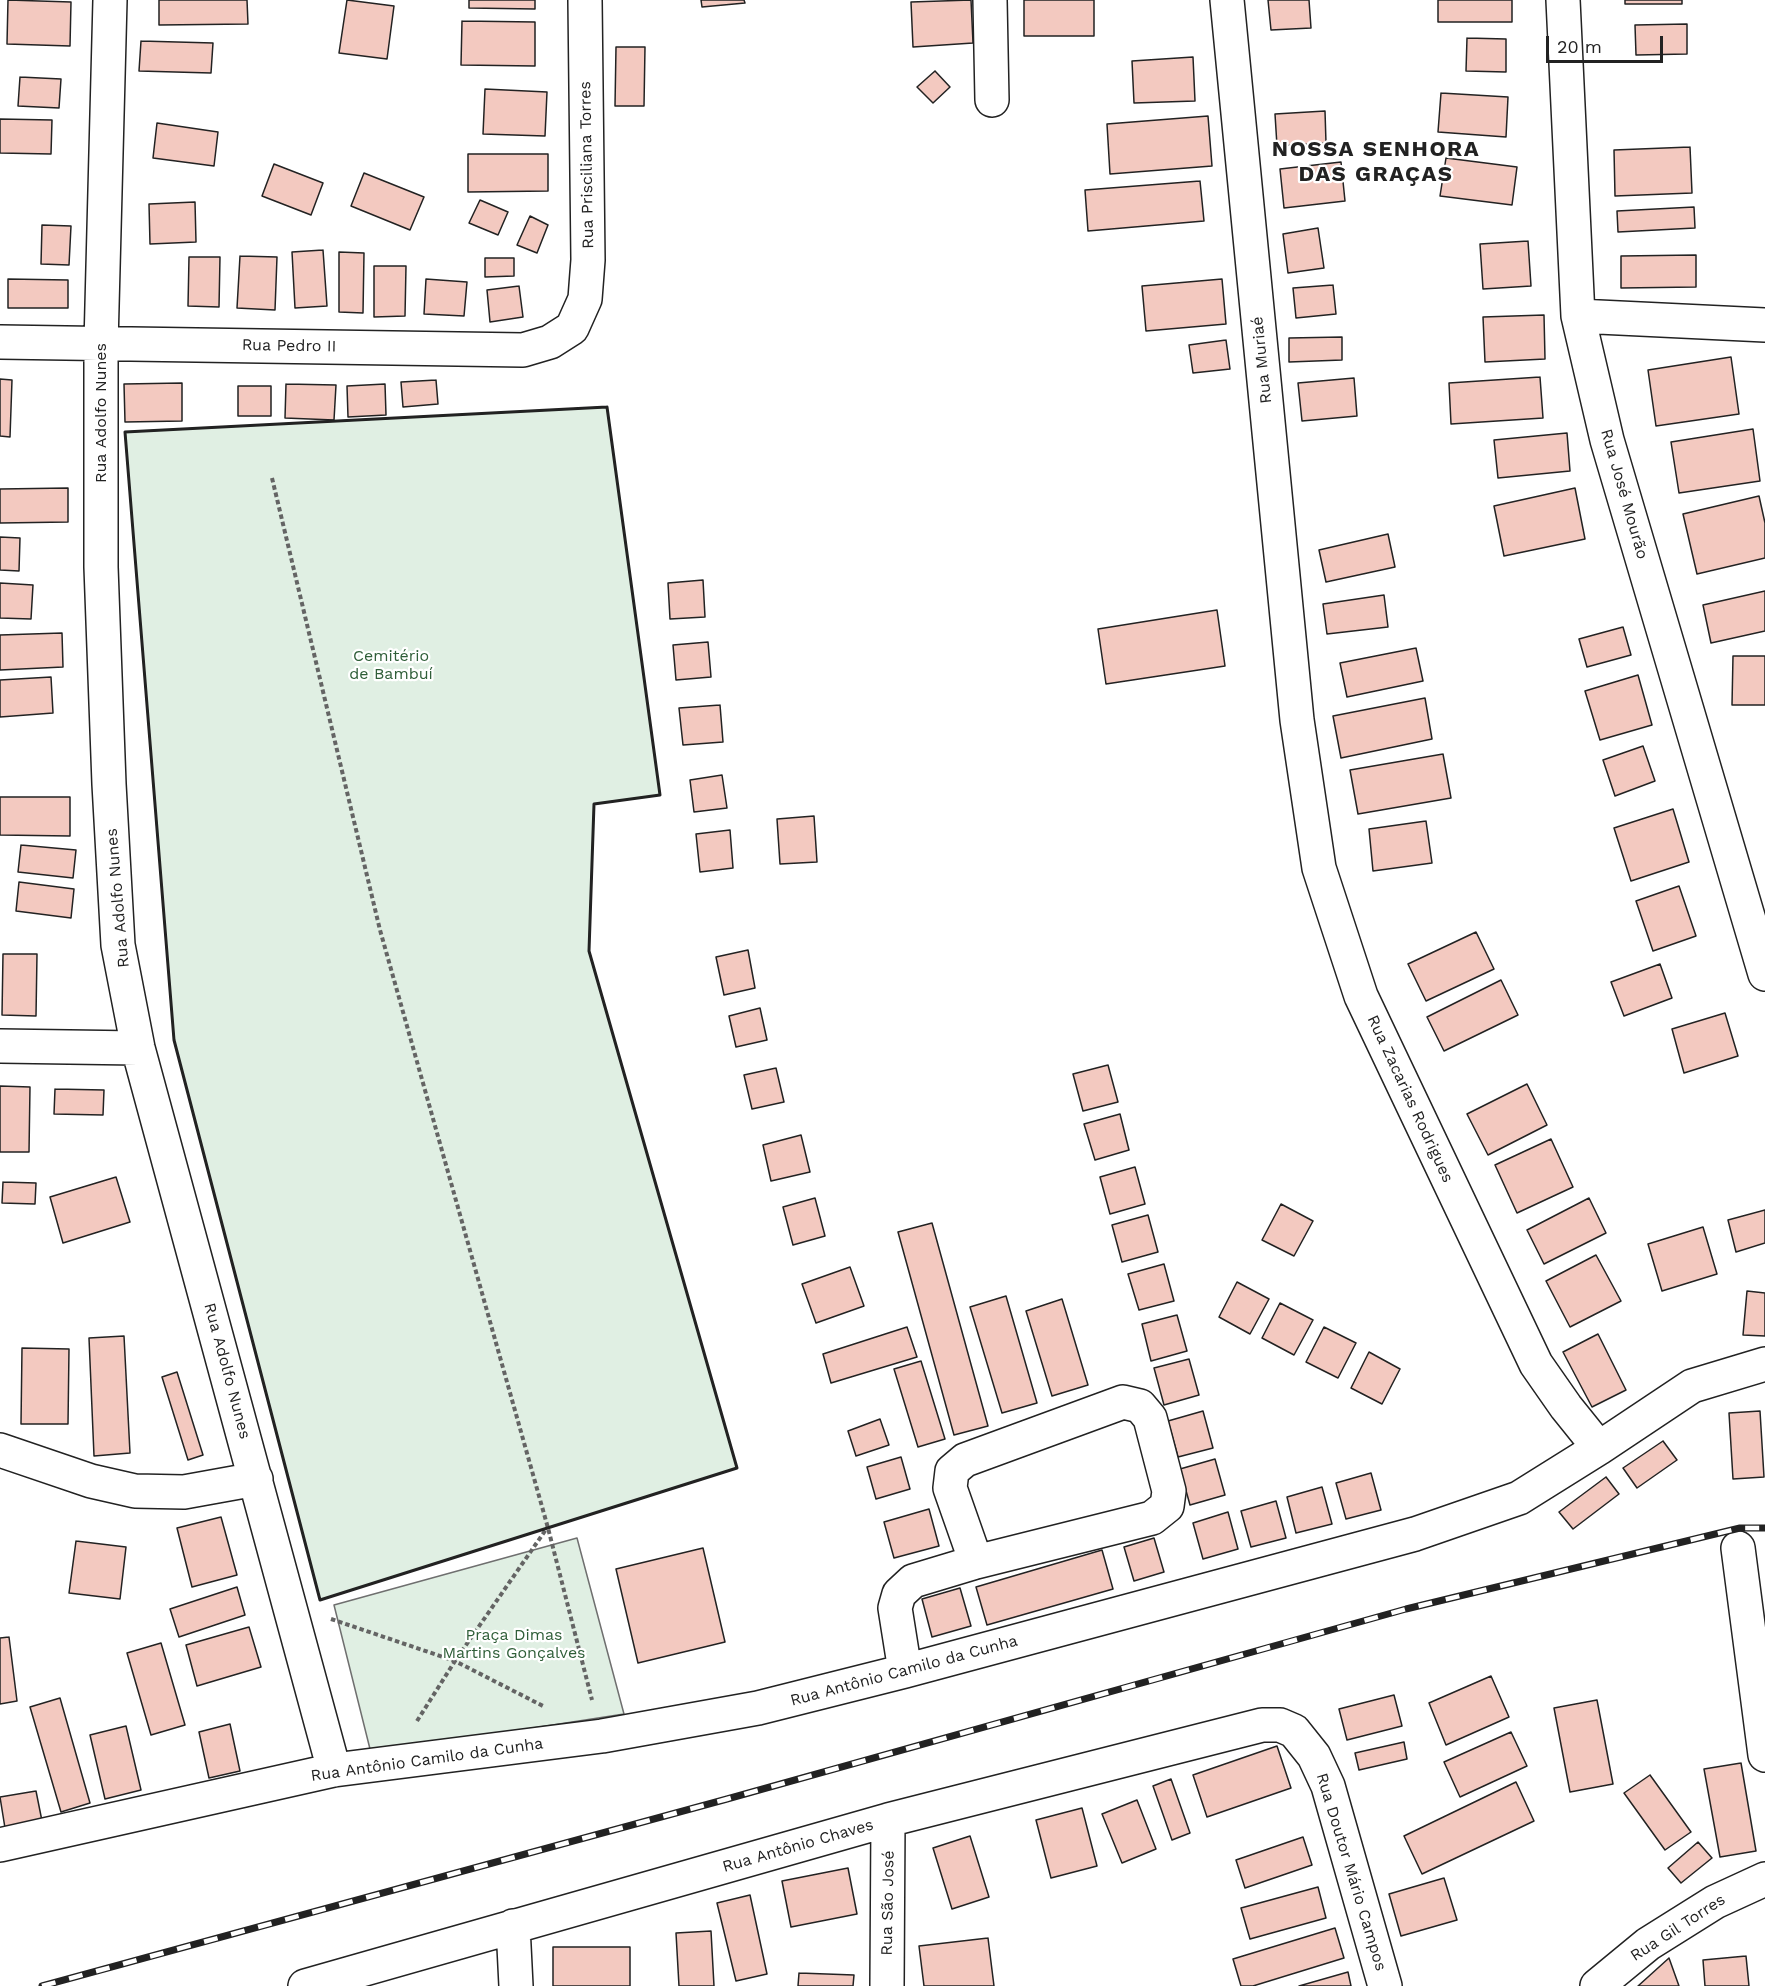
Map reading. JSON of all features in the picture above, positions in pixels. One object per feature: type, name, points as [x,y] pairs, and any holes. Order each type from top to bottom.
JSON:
[{"type":"street","name":"Rua Adolfo Nunes","points":[[110,0],[101,344],[101,567],[118,945],[138,1048],[334,1770]]},
{"type":"street","name":"Rua Prisciliana Torres","points":[[572,328],[585,299],[588,260],[585,0]]},
{"type":"street","points":[[990,0],[992,100]]},
{"type":"street","name":"Rua Muriaé","points":[[1227,0],[1297,720]]},
{"type":"street","name":"Rua José Mourão","points":[[1563,0],[1578,316],[1607,440],[1759,935],[1765,974]]},
{"type":"street","points":[[1578,316],[1765,325]]},
{"type":"street","name":"Rua Pedro II","points":[[0,342],[523,350],[550,342],[572,328]]},
{"type":"street","name":"Rua Zacarias Rodrigues","points":[[1297,720],[1319,868],[1361,996],[1536,1364],[1566,1407],[1599,1448]]},
{"type":"street","points":[[0,1046],[138,1048]]},
{"type":"street","name":"Rua Antônio Camilo da Cunha","points":[[0,1845],[334,1770],[602,1736],[758,1708],[905,1671],[1415,1534],[1519,1498],[1692,1386],[1765,1364]]},
{"type":"street","points":[[905,1671],[895,1608],[899,1594],[913,1581],[1152,1518],[1167,1506],[1169,1491],[1150,1418],[1140,1406],[1123,1402],[965,1460],[952,1471],[950,1488],[976,1563]]},
{"type":"street","points":[[0,1450],[90,1481],[135,1491],[184,1492],[256,1479]]},
{"type":"street","points":[[1737,1548],[1765,1755]]},
{"type":"street","name":"Rua Antônio Chaves","points":[[305,1986],[888,1820],[1262,1725],[1280,1725],[1294,1731]]},
{"type":"street","name":"Rua Doutor Mário Campos","points":[[1294,1731],[1314,1756],[1328,1786],[1385,1986]]},
{"type":"street","name":"Rua São José","points":[[887,1986],[888,1820]]},
{"type":"street","name":"Rua Gil Torres","points":[[1597,1986],[1657,1938],[1715,1902],[1765,1879]]},
{"type":"street","points":[[513,1926],[516,1986]]},
{"type":"path","points":[[272,478],[380,930],[548,1528],[602,1736]]},
{"type":"path","points":[[389,1764],[455,1661],[548,1528]]},
{"type":"path","points":[[288,1604],[455,1661],[549,1709]]},
{"type":"green space","name":"Cemitério de Bambuí","points":[[607,407],[660,795],[594,804],[589,951],[737,1468],[320,1600],[174,1040],[125,432]]},
{"type":"green space","name":"Praça Dimas Martins Gonçalves","points":[[577,1538],[624,1714],[371,1753],[334,1605]]},
{"type":"building","points":[[8,0],[71,2],[70,46],[7,44]]},
{"type":"building","points":[[159,0],[247,0],[248,24],[159,25]]},
{"type":"building","points":[[347,0],[394,6],[387,59],[339,53]]},
{"type":"building","points":[[469,0],[535,0],[535,9],[469,8]]},
{"type":"building","points":[[701,0],[744,0],[745,3],[702,7]]},
{"type":"building","points":[[971,0],[973,43],[913,47],[911,2]]},
{"type":"building","points":[[1024,0],[1094,0],[1094,36],[1024,36]]},
{"type":"building","points":[[1268,0],[1309,0],[1311,28],[1271,30]]},
{"type":"building","points":[[1438,0],[1512,0],[1512,22],[1438,22]]},
{"type":"building","points":[[1625,0],[1682,0],[1682,4],[1625,4]]},
{"type":"building","points":[[462,21],[535,22],[535,66],[461,65]]},
{"type":"building","points":[[1687,24],[1687,54],[1636,55],[1635,25]]},
{"type":"building","points":[[1467,38],[1506,39],[1506,72],[1466,71]]},
{"type":"building","points":[[141,41],[213,43],[211,73],[139,71]]},
{"type":"building","points":[[616,47],[645,47],[644,106],[615,106]]},
{"type":"building","points":[[1193,57],[1195,101],[1134,103],[1132,61]]},
{"type":"building","points":[[935,71],[950,87],[933,103],[917,87]]},
{"type":"building","points":[[20,77],[61,79],[59,108],[18,106]]},
{"type":"building","points":[[485,89],[547,92],[545,136],[483,134]]},
{"type":"building","points":[[1441,93],[1508,97],[1506,137],[1438,132]]},
{"type":"building","points":[[1325,111],[1326,143],[1277,146],[1275,114]]},
{"type":"building","points":[[1208,116],[1212,166],[1110,174],[1107,124]]},
{"type":"building","points":[[0,119],[52,120],[51,154],[0,153]]},
{"type":"building","points":[[157,123],[218,132],[214,166],[153,158]]},
{"type":"building","points":[[1690,147],[1692,193],[1615,196],[1614,150]]},
{"type":"building","points":[[468,154],[548,154],[548,191],[468,192]]},
{"type":"building","points":[[1446,158],[1517,167],[1512,205],[1440,196]]},
{"type":"building","points":[[1341,162],[1345,201],[1284,208],[1280,169]]},
{"type":"building","points":[[274,164],[323,183],[311,215],[262,196]]},
{"type":"building","points":[[364,173],[424,197],[410,230],[351,206]]},
{"type":"building","points":[[1200,181],[1204,221],[1088,231],[1085,190]]},
{"type":"building","points":[[480,200],[508,212],[498,235],[469,223]]},
{"type":"building","points":[[195,202],[196,242],[150,244],[149,204]]},
{"type":"building","points":[[1694,207],[1695,228],[1618,232],[1617,211]]},
{"type":"building","points":[[530,216],[548,225],[537,253],[517,245]]},
{"type":"building","points":[[42,225],[71,226],[69,265],[41,264]]},
{"type":"building","points":[[1318,228],[1324,268],[1288,273],[1283,234]]},
{"type":"building","points":[[1528,241],[1531,286],[1483,289],[1480,244]]},
{"type":"building","points":[[323,250],[327,306],[295,308],[292,252]]},
{"type":"building","points":[[339,252],[364,253],[363,313],[339,312]]},
{"type":"building","points":[[1696,255],[1696,287],[1621,288],[1621,256]]},
{"type":"building","points":[[240,256],[277,257],[275,310],[237,308]]},
{"type":"building","points":[[189,257],[220,257],[219,307],[188,306]]},
{"type":"building","points":[[485,258],[514,258],[514,276],[485,277]]},
{"type":"building","points":[[374,266],[406,266],[405,316],[374,317]]},
{"type":"building","points":[[8,279],[68,280],[68,308],[8,308]]},
{"type":"building","points":[[426,279],[467,282],[464,316],[424,314]]},
{"type":"building","points":[[1222,279],[1226,324],[1146,331],[1142,286]]},
{"type":"building","points":[[1333,285],[1336,314],[1296,318],[1293,288]]},
{"type":"building","points":[[519,286],[523,317],[490,322],[487,290]]},
{"type":"building","points":[[1544,315],[1545,359],[1485,362],[1483,317]]},
{"type":"building","points":[[1342,337],[1342,360],[1289,362],[1289,338]]},
{"type":"building","points":[[1226,340],[1230,369],[1193,373],[1189,345]]},
{"type":"building","points":[[1731,357],[1739,414],[1656,426],[1648,370]]},
{"type":"building","points":[[1540,377],[1543,418],[1451,424],[1449,383]]},
{"type":"building","points":[[1354,378],[1357,416],[1302,421],[1298,383]]},
{"type":"building","points":[[0,379],[12,380],[10,437],[0,436]]},
{"type":"building","points":[[436,380],[438,404],[403,407],[401,382]]},
{"type":"building","points":[[182,383],[182,421],[125,422],[124,384]]},
{"type":"building","points":[[286,384],[336,385],[334,420],[285,418]]},
{"type":"building","points":[[385,384],[386,415],[348,417],[347,386]]},
{"type":"building","points":[[238,386],[271,386],[271,416],[238,416]]},
{"type":"building","points":[[1753,429],[1760,481],[1679,493],[1671,442]]},
{"type":"building","points":[[1567,433],[1570,471],[1498,478],[1494,440]]},
{"type":"building","points":[[68,488],[68,522],[0,523],[0,489]]},
{"type":"building","points":[[1575,488],[1585,539],[1504,556],[1494,506]]},
{"type":"building","points":[[1759,496],[1765,523],[1765,558],[1697,574],[1683,514]]},
{"type":"building","points":[[1388,534],[1395,567],[1326,582],[1319,550]]},
{"type":"building","points":[[0,537],[20,538],[19,571],[0,570]]},
{"type":"building","points":[[703,580],[705,617],[670,619],[668,583]]},
{"type":"building","points":[[0,583],[33,585],[31,619],[0,618]]},
{"type":"building","points":[[1765,591],[1765,631],[1711,643],[1703,605]]},
{"type":"building","points":[[1384,595],[1388,627],[1327,634],[1323,604]]},
{"type":"building","points":[[1217,610],[1225,666],[1106,684],[1098,629]]},
{"type":"building","points":[[1623,627],[1631,655],[1587,667],[1579,639]]},
{"type":"building","points":[[62,633],[63,667],[0,670],[0,635]]},
{"type":"building","points":[[708,642],[711,677],[676,680],[673,645]]},
{"type":"building","points":[[1416,648],[1423,681],[1347,697],[1340,663]]},
{"type":"building","points":[[1733,656],[1765,656],[1765,705],[1732,705]]},
{"type":"building","points":[[1638,675],[1652,725],[1600,740],[1585,691]]},
{"type":"building","points":[[51,677],[53,713],[0,717],[0,680]]},
{"type":"building","points":[[1425,698],[1432,739],[1341,758],[1333,716]]},
{"type":"building","points":[[720,705],[723,742],[683,745],[679,708]]},
{"type":"building","points":[[1643,746],[1655,781],[1615,796],[1603,760]]},
{"type":"building","points":[[1443,754],[1451,798],[1358,814],[1350,770]]},
{"type":"building","points":[[722,775],[727,808],[694,812],[690,780]]},
{"type":"building","points":[[0,797],[70,797],[70,836],[0,835]]},
{"type":"building","points":[[1673,809],[1689,862],[1631,881],[1614,828]]},
{"type":"building","points":[[814,816],[817,862],[780,864],[777,819]]},
{"type":"building","points":[[1426,821],[1432,863],[1373,871],[1369,829]]},
{"type":"building","points":[[730,830],[733,868],[700,872],[696,834]]},
{"type":"building","points":[[21,845],[76,850],[73,878],[18,872]]},
{"type":"building","points":[[19,882],[74,889],[71,918],[16,911]]},
{"type":"building","points":[[1679,886],[1696,936],[1653,951],[1636,901]]},
{"type":"building","points":[[1476,932],[1494,969],[1426,1001],[1408,964]]},
{"type":"building","points":[[748,950],[755,988],[724,995],[716,957]]},
{"type":"building","points":[[3,954],[37,954],[36,1016],[2,1015]]},
{"type":"building","points":[[1660,964],[1672,998],[1624,1016],[1611,982]]},
{"type":"building","points":[[1501,980],[1518,1015],[1444,1051],[1427,1017]]},
{"type":"building","points":[[760,1008],[767,1040],[736,1047],[729,1016]]},
{"type":"building","points":[[1725,1013],[1738,1056],[1684,1073],[1672,1029]]},
{"type":"building","points":[[1108,1065],[1118,1102],[1083,1111],[1073,1074]]},
{"type":"building","points":[[776,1068],[784,1102],[752,1109],[744,1075]]},
{"type":"building","points":[[1527,1084],[1547,1125],[1488,1155],[1467,1114]]},
{"type":"building","points":[[0,1086],[30,1087],[29,1152],[0,1152]]},
{"type":"building","points":[[55,1089],[104,1090],[103,1115],[54,1114]]},
{"type":"building","points":[[1120,1114],[1129,1150],[1095,1160],[1084,1124]]},
{"type":"building","points":[[801,1135],[810,1172],[771,1181],[763,1145]]},
{"type":"building","points":[[1551,1139],[1573,1187],[1517,1213],[1495,1165]]},
{"type":"building","points":[[1135,1167],[1145,1204],[1110,1214],[1100,1177]]},
{"type":"building","points":[[116,1177],[130,1222],[63,1243],[50,1197]]},
{"type":"building","points":[[3,1182],[36,1183],[35,1204],[2,1203]]},
{"type":"building","points":[[815,1198],[825,1236],[793,1245],[783,1207]]},
{"type":"building","points":[[1589,1198],[1606,1233],[1544,1264],[1527,1230]]},
{"type":"building","points":[[1281,1204],[1313,1221],[1294,1256],[1262,1240]]},
{"type":"building","points":[[1765,1210],[1765,1243],[1736,1252],[1728,1220]]},
{"type":"building","points":[[1148,1215],[1158,1252],[1122,1262],[1112,1225]]},
{"type":"building","points":[[932,1223],[988,1426],[954,1435],[898,1232]]},
{"type":"building","points":[[1703,1227],[1717,1274],[1662,1291],[1648,1244]]},
{"type":"building","points":[[1596,1255],[1621,1301],[1570,1327],[1546,1281]]},
{"type":"building","points":[[1164,1264],[1174,1301],[1139,1310],[1128,1274]]},
{"type":"building","points":[[850,1267],[864,1306],[816,1323],[802,1284]]},
{"type":"building","points":[[1237,1282],[1269,1299],[1250,1334],[1219,1317]]},
{"type":"building","points":[[1747,1291],[1765,1293],[1765,1336],[1743,1335]]},
{"type":"building","points":[[1006,1296],[1037,1403],[1002,1413],[970,1307]]},
{"type":"building","points":[[1062,1299],[1088,1385],[1052,1396],[1026,1311]]},
{"type":"building","points":[[1280,1303],[1313,1320],[1294,1355],[1262,1338]]},
{"type":"building","points":[[1177,1315],[1187,1351],[1151,1361],[1142,1324]]},
{"type":"building","points":[[907,1327],[917,1357],[831,1383],[823,1354]]},
{"type":"building","points":[[1324,1327],[1356,1343],[1338,1378],[1306,1362]]},
{"type":"building","points":[[1598,1334],[1626,1390],[1592,1407],[1563,1352]]},
{"type":"building","points":[[124,1336],[130,1453],[94,1456],[89,1338]]},
{"type":"building","points":[[22,1348],[69,1349],[68,1424],[21,1424]]},
{"type":"building","points":[[1369,1352],[1400,1369],[1382,1404],[1351,1388]]},
{"type":"building","points":[[1189,1359],[1199,1395],[1164,1405],[1154,1368]]},
{"type":"building","points":[[921,1361],[945,1439],[918,1447],[894,1369]]},
{"type":"building","points":[[177,1372],[203,1455],[188,1460],[162,1377]]},
{"type":"building","points":[[1203,1411],[1213,1448],[1178,1457],[1168,1421]]},
{"type":"building","points":[[1760,1411],[1764,1477],[1733,1479],[1729,1413]]},
{"type":"building","points":[[880,1419],[889,1445],[856,1456],[848,1431]]},
{"type":"building","points":[[1663,1441],[1677,1460],[1637,1488],[1623,1468]]},
{"type":"building","points":[[901,1457],[910,1489],[876,1499],[867,1467]]},
{"type":"building","points":[[1215,1459],[1225,1495],[1190,1505],[1180,1469]]},
{"type":"building","points":[[1371,1473],[1381,1510],[1346,1519],[1336,1483]]},
{"type":"building","points":[[1606,1477],[1619,1494],[1573,1529],[1559,1512]]},
{"type":"building","points":[[1322,1487],[1332,1524],[1296,1533],[1287,1497]]},
{"type":"building","points":[[1276,1501],[1286,1538],[1251,1547],[1241,1511]]},
{"type":"building","points":[[929,1509],[939,1546],[894,1558],[884,1522]]},
{"type":"building","points":[[1228,1512],[1238,1549],[1203,1559],[1193,1523]]},
{"type":"building","points":[[221,1517],[237,1575],[192,1587],[177,1528]]},
{"type":"building","points":[[1154,1538],[1164,1572],[1134,1581],[1124,1547]]},
{"type":"building","points":[[76,1541],[126,1547],[120,1599],[69,1593]]},
{"type":"building","points":[[703,1548],[725,1642],[638,1663],[616,1569]]},
{"type":"building","points":[[1102,1550],[1113,1589],[987,1625],[976,1587]]},
{"type":"building","points":[[237,1587],[245,1615],[179,1637],[170,1609]]},
{"type":"building","points":[[960,1588],[971,1626],[932,1637],[922,1599]]},
{"type":"building","points":[[249,1627],[261,1667],[197,1686],[186,1645]]},
{"type":"building","points":[[9,1637],[17,1701],[0,1704],[0,1638]]},
{"type":"building","points":[[161,1643],[185,1725],[151,1735],[127,1653]]},
{"type":"building","points":[[1491,1676],[1509,1717],[1446,1745],[1429,1703]]},
{"type":"building","points":[[1394,1695],[1402,1726],[1347,1740],[1339,1709]]},
{"type":"building","points":[[60,1698],[90,1803],[61,1812],[30,1707]]},
{"type":"building","points":[[1597,1700],[1613,1784],[1570,1792],[1554,1708]]},
{"type":"building","points":[[230,1724],[240,1771],[209,1778],[199,1732]]},
{"type":"building","points":[[126,1726],[141,1790],[105,1799],[90,1735]]},
{"type":"building","points":[[1511,1732],[1527,1766],[1460,1797],[1444,1762]]},
{"type":"building","points":[[1404,1742],[1407,1759],[1359,1770],[1355,1753]]},
{"type":"building","points":[[1277,1746],[1291,1788],[1207,1817],[1193,1775]]},
{"type":"building","points":[[1741,1763],[1756,1851],[1720,1857],[1704,1769]]},
{"type":"building","points":[[1650,1775],[1691,1832],[1665,1850],[1624,1793]]},
{"type":"building","points":[[1171,1779],[1190,1833],[1172,1840],[1153,1786]]},
{"type":"building","points":[[1516,1782],[1534,1821],[1422,1874],[1404,1836]]},
{"type":"building","points":[[36,1791],[42,1821],[5,1828],[0,1797]]},
{"type":"building","points":[[1137,1800],[1156,1849],[1122,1863],[1102,1814]]},
{"type":"building","points":[[1082,1808],[1097,1866],[1051,1878],[1036,1820]]},
{"type":"building","points":[[970,1836],[989,1897],[952,1909],[933,1848]]},
{"type":"building","points":[[1303,1837],[1312,1865],[1245,1888],[1236,1860]]},
{"type":"building","points":[[1698,1842],[1712,1858],[1681,1883],[1668,1868]]},
{"type":"building","points":[[848,1868],[857,1914],[791,1927],[782,1881]]},
{"type":"building","points":[[1444,1878],[1457,1920],[1401,1936],[1389,1894]]},
{"type":"building","points":[[1318,1887],[1326,1918],[1250,1939],[1241,1908]]},
{"type":"building","points":[[750,1895],[767,1974],[736,1981],[717,1903]]},
{"type":"building","points":[[1335,1928],[1344,1958],[1253,1986],[1241,1986],[1233,1959]]},
{"type":"building","points":[[711,1931],[714,1986],[679,1986],[676,1933]]},
{"type":"building","points":[[988,1938],[994,1986],[924,1986],[919,1946]]},
{"type":"building","points":[[553,1947],[630,1947],[630,1986],[553,1986]]},
{"type":"building","points":[[1746,1956],[1749,1986],[1705,1986],[1703,1960]]},
{"type":"building","points":[[1669,1958],[1679,1986],[1638,1986]]},
{"type":"building","points":[[1348,1972],[1351,1986],[1299,1986]]},
{"type":"building","points":[[799,1973],[854,1975],[853,1986],[798,1986]]},
{"type":"railway","points":[[42,1986],[727,1799],[1406,1609],[1740,1528],[1765,1528]]},
{"type":"wall","points":[[607,407],[660,795],[594,804],[589,951],[737,1468],[320,1600],[174,1040],[125,432],[607,407]]},
{"type":"district","name":"NOSSA SENHORA DAS GRAÇAS","points":[[1376,162]]}]
